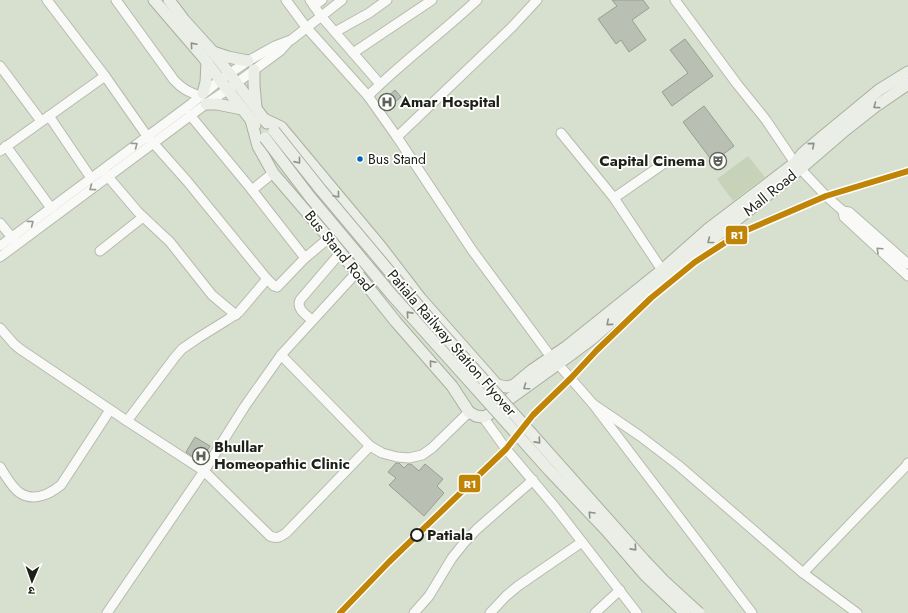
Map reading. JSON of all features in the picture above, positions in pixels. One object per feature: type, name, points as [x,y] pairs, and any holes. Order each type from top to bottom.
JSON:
[{"type":"main road","name":"Bus Stand Road","points":[[154,0],[207,62],[256,108],[262,118]]},
{"type":"main road","name":"Bus Stand Road","points":[[170,0],[184,20],[213,52],[224,77]]},
{"type":"main road","points":[[213,52],[251,66],[256,108]]},
{"type":"main road","points":[[207,62],[206,82],[203,98],[217,104],[242,109]]},
{"type":"main road","name":"Mall Road","points":[[555,360],[594,338],[618,316],[797,166],[803,153],[879,90],[908,72]]},
{"type":"main road","name":"Mall Road","points":[[555,360],[566,347],[662,270],[707,230],[908,84]]},
{"type":"main road","name":"Bus Stand Road","points":[[232,86],[242,109],[251,120],[258,146],[273,173],[329,238],[396,322],[452,386],[469,412]]},
{"type":"main road","points":[[262,118],[274,122],[281,127],[381,247],[421,299],[497,385],[508,387],[514,385],[532,370],[555,360]]},
{"type":"main road","name":"Patiala Railway Station Flyover","points":[[262,118],[269,134],[310,197],[392,295],[549,470],[606,530],[645,575],[686,613]]},
{"type":"main road","name":"Patiala Railway Station Flyover","points":[[251,120],[269,134],[321,190],[441,332],[644,560],[664,581],[699,613]]},
{"type":"main road","points":[[469,412],[476,416],[483,417],[488,415],[555,360]]},
{"type":"street","points":[[47,0],[105,76],[150,139],[187,181],[274,286],[277,287],[305,258],[329,238]]},
{"type":"street","points":[[116,0],[180,87],[203,98]]},
{"type":"street","points":[[286,0],[306,27],[368,96],[472,250],[555,360],[593,404],[752,613]]},
{"type":"street","points":[[322,0],[312,3],[321,16],[380,84]]},
{"type":"street","points":[[0,246],[14,241],[105,173],[203,98],[224,77],[251,66],[280,51],[306,27],[342,0]]},
{"type":"street","points":[[335,32],[369,13],[387,0]]},
{"type":"street","points":[[353,53],[432,0]]},
{"type":"street","points":[[368,96],[477,0]]},
{"type":"street","points":[[397,137],[512,27],[537,0]]},
{"type":"street","points":[[675,0],[736,84],[766,120],[797,166],[826,196],[843,211],[849,212],[908,264]]},
{"type":"street","points":[[0,66],[45,119],[91,178]]},
{"type":"street","points":[[150,139],[190,115],[203,98],[232,86],[251,66]]},
{"type":"street","points":[[50,208],[3,149],[105,76]]},
{"type":"street","points":[[190,115],[252,190],[305,258]]},
{"type":"street","points":[[561,133],[614,198],[662,270]]},
{"type":"street","points":[[614,198],[666,162]]},
{"type":"street","points":[[0,257],[14,241],[50,208],[91,178],[105,173]]},
{"type":"street","points":[[105,173],[143,217],[170,242],[212,295],[236,315]]},
{"type":"street","points":[[252,190],[273,173]]},
{"type":"street","points":[[843,211],[844,217],[908,276]]},
{"type":"street","points":[[100,251],[143,217]]},
{"type":"street","points":[[0,222],[14,241]]},
{"type":"street","points":[[107,613],[204,471],[245,406],[281,355],[356,272],[381,247]]},
{"type":"street","points":[[312,320],[298,307],[298,304],[340,252]]},
{"type":"street","points":[[127,421],[174,357],[182,349],[198,338],[236,315],[267,279]]},
{"type":"street","points":[[0,328],[20,349],[204,471],[270,536],[275,538],[286,533],[370,446]]},
{"type":"street","points":[[281,355],[370,446],[382,453],[397,457],[409,458],[422,455],[432,448],[469,412]]},
{"type":"street","points":[[593,404],[640,436],[678,465],[803,573],[857,613]]},
{"type":"street","points":[[0,467],[20,493],[38,497],[54,491],[61,485],[110,410]]},
{"type":"street","points":[[483,417],[506,449],[555,507],[637,613]]},
{"type":"street","points":[[803,573],[908,463]]},
{"type":"street","points":[[414,613],[429,596],[452,558],[464,543],[477,529],[533,480]]},
{"type":"street","points":[[490,613],[518,586],[582,542]]},
{"type":"street","points":[[595,613],[620,590]]},
{"type":"green space","points":[[748,156],[765,177],[733,201],[717,179]]},
{"type":"building","points":[[612,0],[643,0],[649,8],[632,20],[646,40],[629,52],[621,40],[616,44],[598,19],[617,6]]},
{"type":"building","points":[[685,39],[713,76],[672,106],[662,92],[688,73],[670,50]]},
{"type":"building","points":[[395,90],[401,97],[385,110],[380,103]]},
{"type":"building","points":[[704,106],[734,146],[713,162],[683,122]]},
{"type":"building","points":[[195,437],[210,446],[200,462],[186,452]]},
{"type":"building","points":[[396,463],[399,463],[404,468],[408,464],[411,464],[419,471],[425,464],[443,479],[437,486],[444,493],[424,516],[389,485],[396,478],[388,472]]},
{"type":"transit line","name":"R1","points":[[340,613],[389,562],[506,449],[533,415],[597,350],[651,298],[695,262],[740,233],[826,196],[908,171]]},
{"type":"place","name":"Amar Hospital","points":[[387,102]]},
{"type":"place","name":"Bus Stand","points":[[360,159]]},
{"type":"place","name":"Capital Cinema","points":[[718,161]]},
{"type":"place","name":"Bhullar Homeopathic Clinic","points":[[201,456]]},
{"type":"place","name":"Patiala","points":[[417,535]]}]
